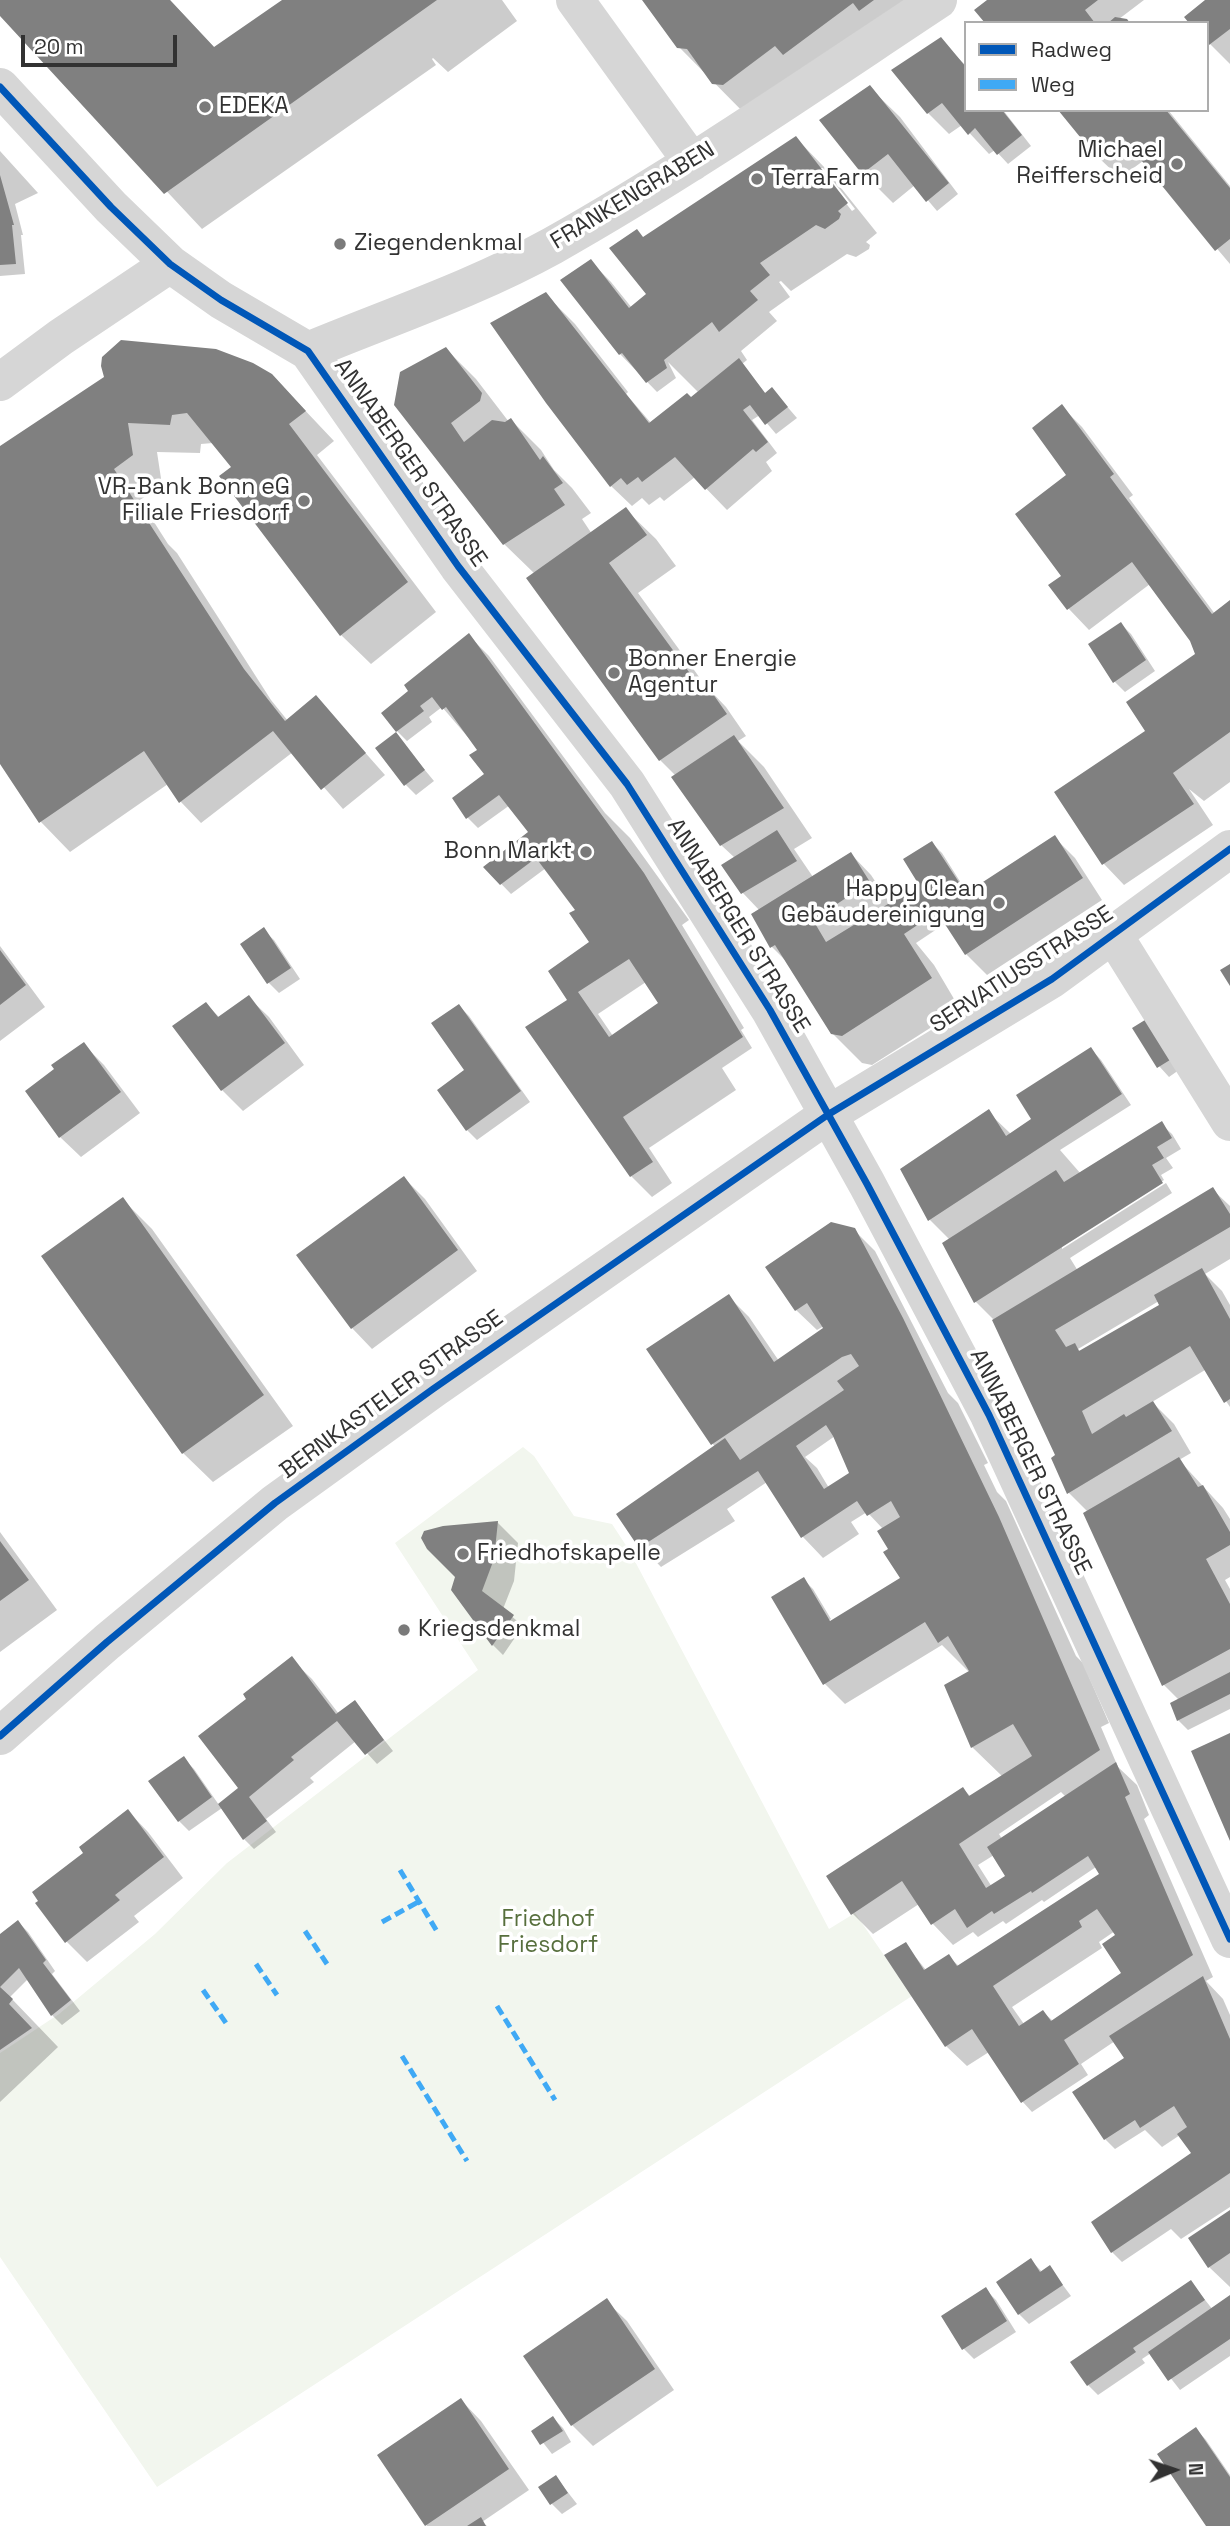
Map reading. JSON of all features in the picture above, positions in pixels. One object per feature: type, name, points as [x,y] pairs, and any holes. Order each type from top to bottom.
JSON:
[{"type":"street","points":[[575,0],[692,162]]},
{"type":"street","name":"FRANKENGRABEN","points":[[308,351],[473,285],[551,246],[692,162],[938,0]]},
{"type":"street","name":"ANNABERGER STRASSE","points":[[0,87],[111,207],[170,264],[221,300],[308,351],[458,566],[627,784],[770,1010],[829,1114],[989,1415],[1230,1939]]},
{"type":"street","points":[[0,382],[61,337],[170,264]]},
{"type":"street","name":"SERVATIUSSTRASSE","points":[[829,1114],[1052,979],[1230,849]]},
{"type":"street","points":[[1114,934],[1230,1122]]},
{"type":"street","name":"BERNKASTELER STRASSE","points":[[0,1736],[107,1642],[275,1503],[535,1316],[829,1114]]},
{"type":"green space","name":"Friedhof Friesdorf","points":[[523,1447],[534,1456],[574,1516],[612,1524],[629,1550],[829,1929],[855,1913],[912,1996],[157,2487],[0,2257],[0,2053],[59,2014],[155,1934],[227,1863],[478,1670],[395,1543]]},
{"type":"building","points":[[0,0],[170,0],[214,47],[282,0],[437,0],[164,194],[0,16]]},
{"type":"building","points":[[642,0],[874,0],[859,11],[853,3],[783,55],[775,46],[723,85],[712,84],[687,49],[677,48]]},
{"type":"building","points":[[987,0],[1098,0],[1085,10],[1093,21],[983,21],[974,10]]},
{"type":"building","points":[[1205,0],[1230,0],[1230,29],[1209,45],[1209,21],[1187,21],[1184,17]]},
{"type":"building","points":[[1115,17],[1128,21],[1110,21]]},
{"type":"building","points":[[941,37],[964,65],[964,112],[1004,112],[1022,135],[997,155],[975,128],[968,135],[942,103],[927,114],[891,70]]},
{"type":"building","points":[[870,85],[949,183],[926,202],[888,154],[862,174],[819,120]]},
{"type":"building","name":"Michael Reifferscheid","points":[[1060,112],[1168,112],[1230,188],[1230,239],[1215,251],[1124,139],[1098,159]]},
{"type":"building","points":[[796,136],[848,203],[838,211],[841,214],[839,219],[825,229],[816,225],[760,263],[770,275],[750,291],[758,300],[719,332],[712,322],[664,360],[667,368],[646,383],[622,353],[619,355],[560,280],[591,259],[629,308],[646,294],[609,248],[637,229],[643,237]]},
{"type":"building","points":[[0,175],[14,225],[16,264],[0,265]]},
{"type":"building","points":[[546,292],[649,423],[687,393],[691,397],[739,358],[765,393],[772,387],[788,407],[765,425],[750,405],[743,410],[768,442],[756,452],[753,449],[705,490],[675,457],[642,482],[638,477],[627,485],[621,478],[610,487],[490,323]]},
{"type":"building","points":[[121,340],[216,349],[253,363],[272,374],[306,411],[289,424],[408,582],[340,636],[219,476],[231,467],[187,413],[172,415],[170,425],[128,423],[133,455],[114,469],[244,669],[285,721],[316,695],[366,753],[321,790],[273,731],[179,803],[144,751],[39,823],[0,764],[0,446],[104,377],[102,357]]},
{"type":"building","points":[[446,347],[482,393],[480,401],[451,423],[464,442],[492,420],[505,422],[511,418],[540,460],[543,456],[563,483],[554,489],[565,505],[503,545],[394,405],[400,372]]},
{"type":"building","points":[[1062,404],[1114,474],[1110,477],[1212,614],[1230,600],[1230,732],[1173,773],[1194,804],[1102,865],[1054,792],[1145,731],[1126,702],[1195,654],[1190,641],[1132,562],[1067,610],[1048,585],[1061,576],[1015,514],[1066,475],[1032,428]]},
{"type":"building","points":[[626,507],[647,535],[609,563],[700,687],[706,684],[727,714],[659,761],[526,578]]},
{"type":"building","points":[[1121,622],[1146,660],[1113,683],[1088,644]]},
{"type":"building","points":[[469,633],[644,873],[743,1037],[623,1117],[653,1162],[630,1177],[525,1027],[567,1000],[548,971],[589,942],[569,913],[575,910],[536,858],[500,885],[483,867],[528,832],[499,795],[466,819],[452,798],[484,774],[469,755],[477,750],[446,707],[442,710],[432,697],[420,706],[424,711],[396,732],[381,713],[408,691],[404,685]],"holes":[[[629,959],[658,1003],[609,1037],[578,992]]]},
{"type":"building","points":[[396,732],[425,770],[404,786],[375,748]]},
{"type":"building","points":[[734,735],[784,808],[720,846],[671,777]]},
{"type":"building","points":[[777,830],[797,861],[741,894],[721,865]]},
{"type":"building","points":[[1055,835],[1083,878],[965,955],[937,912],[904,934],[932,978],[842,1036],[831,1034],[775,945],[770,948],[751,914],[851,852],[870,882],[813,920],[826,942],[919,885],[903,859],[932,841],[966,893]]},
{"type":"building","points":[[264,927],[291,968],[267,984],[240,944]]},
{"type":"building","points":[[0,950],[26,985],[0,1005]]},
{"type":"building","points":[[1230,964],[1230,986],[1220,970]]},
{"type":"building","points":[[249,995],[285,1043],[221,1091],[172,1026],[206,1002],[218,1017]]},
{"type":"building","points":[[459,1004],[521,1091],[466,1131],[437,1090],[464,1070],[431,1023]]},
{"type":"building","points":[[1153,1015],[1178,1055],[1157,1068],[1132,1028]]},
{"type":"building","points":[[84,1042],[121,1092],[59,1138],[25,1091],[54,1069],[51,1065]]},
{"type":"building","points":[[1091,1047],[1122,1094],[928,1221],[900,1169],[989,1109],[1006,1136],[1031,1119],[1016,1095]]},
{"type":"building","points":[[1162,1121],[1172,1138],[1157,1147],[1164,1158],[1152,1165],[1163,1183],[974,1303],[942,1243],[1056,1170],[1064,1182]]},
{"type":"building","points":[[404,1176],[458,1250],[351,1329],[296,1255]]},
{"type":"building","points":[[1213,1187],[1230,1214],[1230,1227],[1055,1330],[1066,1347],[1075,1343],[1079,1351],[1159,1305],[1154,1295],[1202,1268],[1230,1319],[1230,1399],[1224,1403],[1190,1346],[1082,1411],[1092,1434],[1124,1414],[1126,1417],[1153,1401],[1172,1431],[1067,1494],[1051,1458],[1055,1455],[992,1320]]},
{"type":"building","points":[[123,1197],[264,1395],[182,1454],[41,1256]]},
{"type":"building","points":[[831,1222],[855,1228],[903,1318],[999,1517],[1100,1750],[959,1844],[986,1888],[1005,1876],[987,1847],[1116,1762],[1130,1794],[1125,1797],[1193,1955],[1064,2040],[1079,2064],[1021,2103],[972,2029],[945,2047],[884,1955],[906,1942],[924,1970],[949,1954],[957,1966],[1099,1874],[1088,1856],[1032,1893],[1031,1891],[994,1914],[992,1911],[967,1928],[955,1909],[931,1925],[902,1881],[851,1915],[826,1876],[963,1787],[969,1796],[1032,1756],[1013,1724],[971,1748],[944,1685],[969,1671],[948,1636],[938,1643],[925,1622],[823,1685],[771,1597],[804,1577],[830,1621],[900,1578],[883,1552],[888,1549],[877,1531],[900,1517],[891,1501],[867,1516],[857,1501],[801,1538],[758,1471],[639,1548],[616,1514],[725,1438],[740,1460],[844,1390],[837,1381],[859,1366],[851,1354],[842,1357],[711,1445],[646,1349],[729,1294],[774,1362],[823,1328],[807,1303],[795,1311],[765,1267]],"holes":[[[826,1425],[849,1473],[824,1489],[796,1446]],[[1097,1909],[1115,1935],[1102,1944],[1121,1973],[1051,2021],[1043,2010],[1019,2026],[993,1986],[1082,1927],[1079,1921]]]},
{"type":"building","points":[[1179,1457],[1198,1487],[1203,1485],[1230,1532],[1230,1545],[1206,1559],[1230,1604],[1230,1649],[1162,1686],[1083,1513]]},
{"type":"building","name":"Friedhofskapelle","points":[[498,1521],[494,1559],[482,1591],[514,1615],[492,1646],[451,1590],[455,1577],[427,1549],[421,1538],[424,1531],[443,1526]]},
{"type":"building","points":[[0,1541],[29,1580],[0,1601]]},
{"type":"building","points":[[292,1656],[336,1714],[355,1700],[384,1740],[365,1755],[337,1721],[291,1757],[294,1760],[249,1797],[267,1821],[243,1840],[218,1804],[238,1788],[198,1736],[246,1699],[243,1694]]},
{"type":"building","points":[[1230,1672],[1230,1694],[1177,1721],[1170,1703]]},
{"type":"building","points":[[1230,1733],[1230,1841],[1191,1751]]},
{"type":"building","points":[[184,1756],[212,1797],[178,1822],[148,1781]]},
{"type":"building","points":[[128,1809],[164,1857],[115,1895],[120,1900],[65,1943],[35,1903],[38,1901],[32,1892],[83,1853],[79,1847]]},
{"type":"building","points":[[18,1920],[46,1960],[43,1963],[71,2000],[51,2016],[19,1968],[0,1987],[0,1934]]},
{"type":"building","points":[[1203,1976],[1230,2039],[1230,2173],[1111,2253],[1091,2222],[1191,2153],[1177,2134],[1187,2127],[1174,2106],[1140,2128],[1135,2120],[1104,2140],[1072,2092],[1124,2058],[1109,2036]]},
{"type":"building","points":[[0,1987],[13,1999],[9,2004],[32,2028],[0,2050]]},
{"type":"building","points":[[1230,2210],[1230,2253],[1208,2268],[1188,2238]]},
{"type":"building","points":[[1031,2258],[1040,2272],[1050,2265],[1063,2285],[1018,2315],[996,2282]]},
{"type":"building","points":[[1191,2280],[1205,2300],[1133,2348],[1136,2352],[1087,2386],[1070,2362]]},
{"type":"building","points":[[986,2287],[1007,2321],[962,2350],[941,2316]]},
{"type":"building","points":[[1230,2295],[1230,2339],[1168,2381],[1148,2352]]},
{"type":"building","points":[[607,2298],[655,2369],[571,2426],[523,2356]]},
{"type":"building","points":[[461,2398],[509,2469],[425,2526],[377,2455]]},
{"type":"building","points":[[553,2416],[563,2431],[540,2445],[531,2431]]},
{"type":"building","points":[[1196,2427],[1230,2477],[1230,2526],[1206,2526],[1157,2454]]},
{"type":"building","points":[[556,2475],[568,2493],[550,2505],[538,2487]]},
{"type":"building","points":[[481,2517],[486,2526],[467,2526]]},
{"type":"marked path","points":[[400,1870],[438,1933]]},
{"type":"marked path","points":[[382,1922],[420,1901]]},
{"type":"marked path","points":[[305,1931],[327,1964]]},
{"type":"marked path","points":[[256,1964],[277,1995]]},
{"type":"marked path","points":[[203,1990],[226,2023]]},
{"type":"marked path","points":[[497,2006],[555,2100]]},
{"type":"marked path","points":[[402,2056],[467,2161]]},
{"type":"cycle path","points":[[0,87],[111,207],[170,264],[221,300],[308,351],[458,566],[627,784],[770,1010],[867,1184],[989,1415],[1230,1939]]},
{"type":"cycle path","points":[[0,1736],[107,1642],[275,1503],[433,1389],[829,1114],[1052,979],[1230,849]]},
{"type":"place","name":"EDEKA","points":[[205,107]]},
{"type":"place","name":"Michael Reifferscheid","points":[[1177,164]]},
{"type":"place","name":"TerraFarm","points":[[757,179]]},
{"type":"place","name":"Ziegendenkmal","points":[[340,244]]},
{"type":"place","name":"VR-Bank Bonn eG Filiale Friesdorf","points":[[304,501]]},
{"type":"place","name":"Bonner Energie Agentur","points":[[614,673]]},
{"type":"place","name":"Bonn Markt","points":[[586,852]]},
{"type":"place","name":"Happy Clean Gebäudereinigung","points":[[999,903]]},
{"type":"place","name":"Friedhofskapelle","points":[[463,1554]]},
{"type":"place","name":"Kriegsdenkmal","points":[[404,1630]]}]
